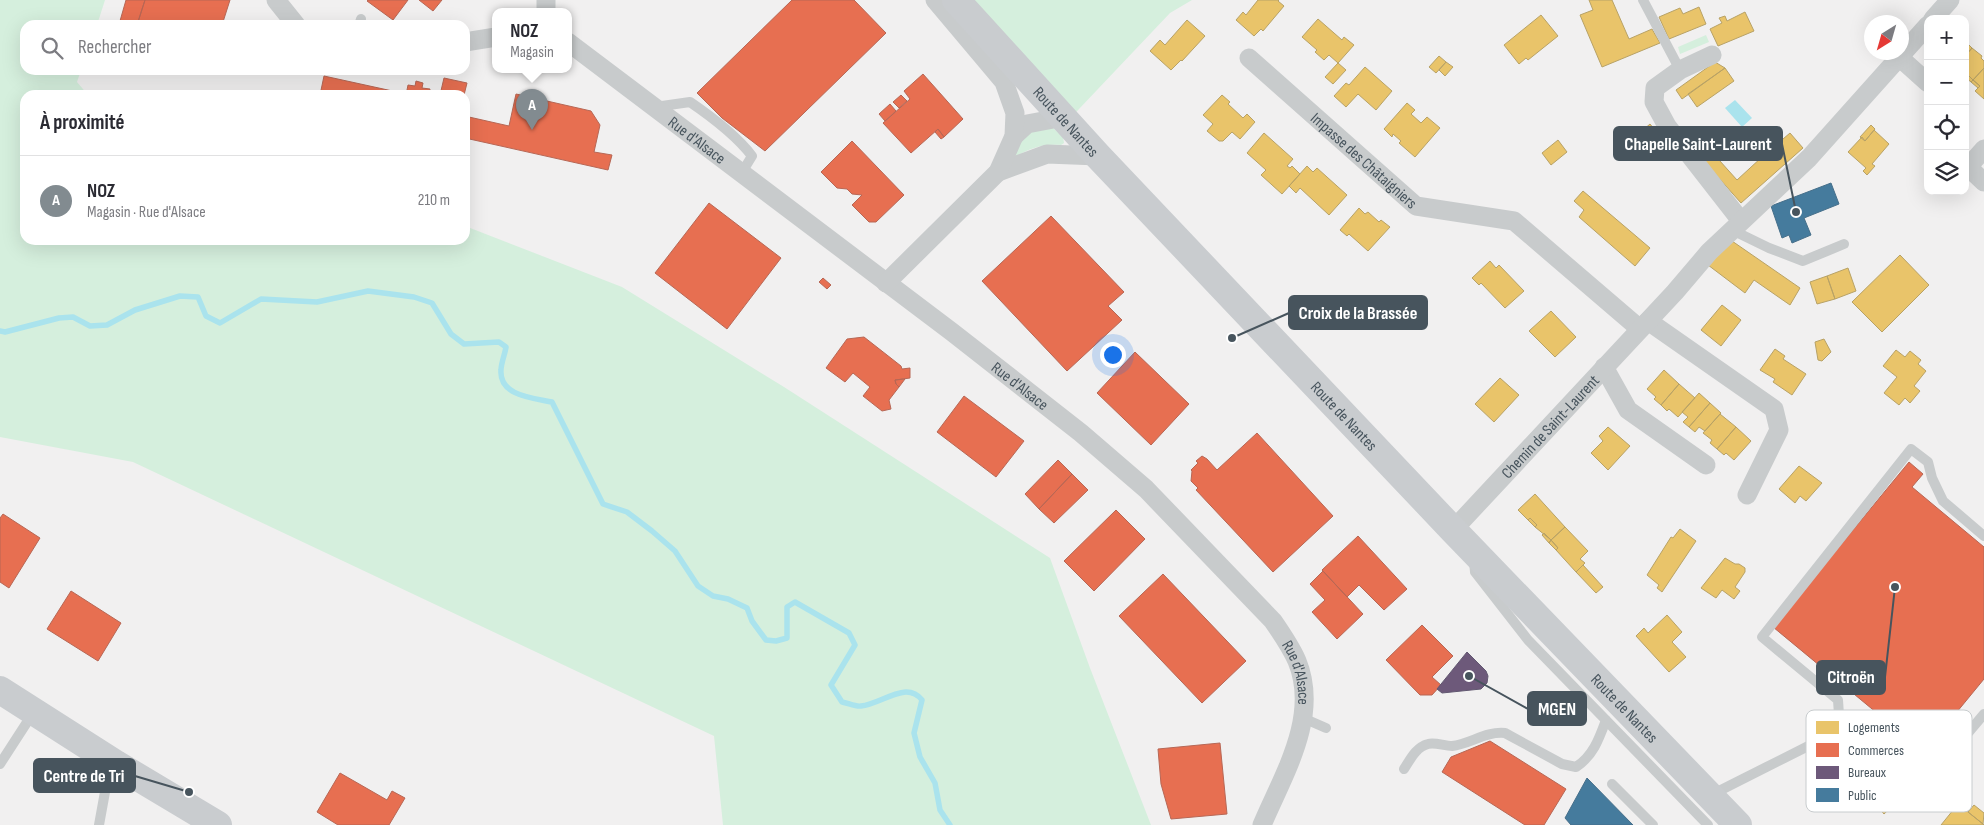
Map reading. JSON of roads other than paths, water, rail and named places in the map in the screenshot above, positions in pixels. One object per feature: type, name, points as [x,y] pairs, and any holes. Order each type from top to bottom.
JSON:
[{"type":"main road","name":"Route de Nantes","points":[[956,0],[1098,156],[1453,530],[1738,825]]},
{"type":"main road","points":[[0,690],[116,764],[218,825]]},
{"type":"street","points":[[276,0],[292,20]]},
{"type":"street","points":[[886,283],[998,172],[1014,136],[1015,113],[1004,82],[935,0]]},
{"type":"street","points":[[1937,15],[1950,0]]},
{"type":"street","name":"Chemin de Saint-Laurent","points":[[1909,45],[1924,29]]},
{"type":"street","points":[[470,41],[492,38]]},
{"type":"street","name":"Rue d'Alsace","points":[[572,45],[1081,433],[1146,490],[1274,621],[1298,662],[1303,690],[1303,718],[1298,740],[1262,825]]},
{"type":"street","points":[[1712,54],[1680,70],[1656,88],[1654,102],[1667,126],[1736,226]]},
{"type":"street","name":"Impasse des Châtaigniers","points":[[1249,58],[1416,206],[1514,221],[1644,325]]},
{"type":"street","name":"Chemin de Saint-Laurent","points":[[1453,530],[1644,325],[1709,252],[1809,158],[1895,60]]},
{"type":"street","points":[[1901,60],[1924,80]]},
{"type":"street","points":[[1014,136],[1027,124],[1064,118]]},
{"type":"street","points":[[1969,164],[1984,150]]},
{"type":"street","points":[[998,172],[1048,154],[1098,156]]},
{"type":"street","points":[[1969,168],[1984,182]]},
{"type":"street","points":[[1644,325],[1774,409],[1779,430],[1747,495]]},
{"type":"street","points":[[1604,367],[1628,410],[1706,465]]},
{"type":"lane","points":[[1643,0],[1680,70]]},
{"type":"lane","points":[[653,107],[690,102],[704,111],[745,147],[752,156],[741,174]]},
{"type":"lane","points":[[1736,226],[1769,248],[1803,261],[1844,244]]},
{"type":"lane","points":[[1839,710],[1838,700],[1762,637],[1911,449],[1928,462],[1932,478],[1943,501],[1984,536]]},
{"type":"lane","points":[[1473,550],[1475,572],[1528,640],[1708,825]]},
{"type":"lane","points":[[0,764],[33,712]]},
{"type":"lane","points":[[1972,728],[1984,714]]},
{"type":"lane","points":[[1303,718],[1326,728]]},
{"type":"lane","points":[[1404,769],[1413,754],[1428,744],[1452,746],[1495,732],[1505,732],[1562,764],[1576,767],[1586,760],[1598,741],[1606,720]]},
{"type":"lane","points":[[1711,796],[1806,747]]},
{"type":"lane","points":[[99,825],[107,781],[116,764]]},
{"type":"lane","points":[[1612,784],[1653,825]]},
{"type":"water","points":[[1735,100],[1752,118],[1742,127],[1725,108]]},
{"type":"waterway","points":[[0,331],[5,332],[59,318],[73,317],[90,326],[107,325],[135,310],[180,296],[198,297],[206,316],[220,323],[261,299],[317,302],[368,291],[414,297],[432,303],[451,334],[464,344],[499,342],[506,347],[501,370],[505,385],[511,390],[527,397],[552,402],[603,504],[627,512],[652,531],[675,551],[698,586],[713,596],[728,599],[747,608],[752,621],[766,640],[776,641],[787,638],[787,607],[795,602],[849,633],[855,645],[831,685],[842,702],[861,706],[893,695],[909,692],[916,694],[922,700],[914,733],[920,757],[935,783],[940,810],[950,825]]},
{"type":"place","name":"NOZ","points":[[532,130]]},
{"type":"place","name":"Chapelle Saint-Laurent","points":[[1796,212]]},
{"type":"place","name":"Croix de la Brassée","points":[[1232,338]]},
{"type":"place","name":"Citroën","points":[[1895,587]]},
{"type":"place","name":"MGEN","points":[[1469,676]]},
{"type":"place","name":"Centre de Tri","points":[[189,792]]}]
